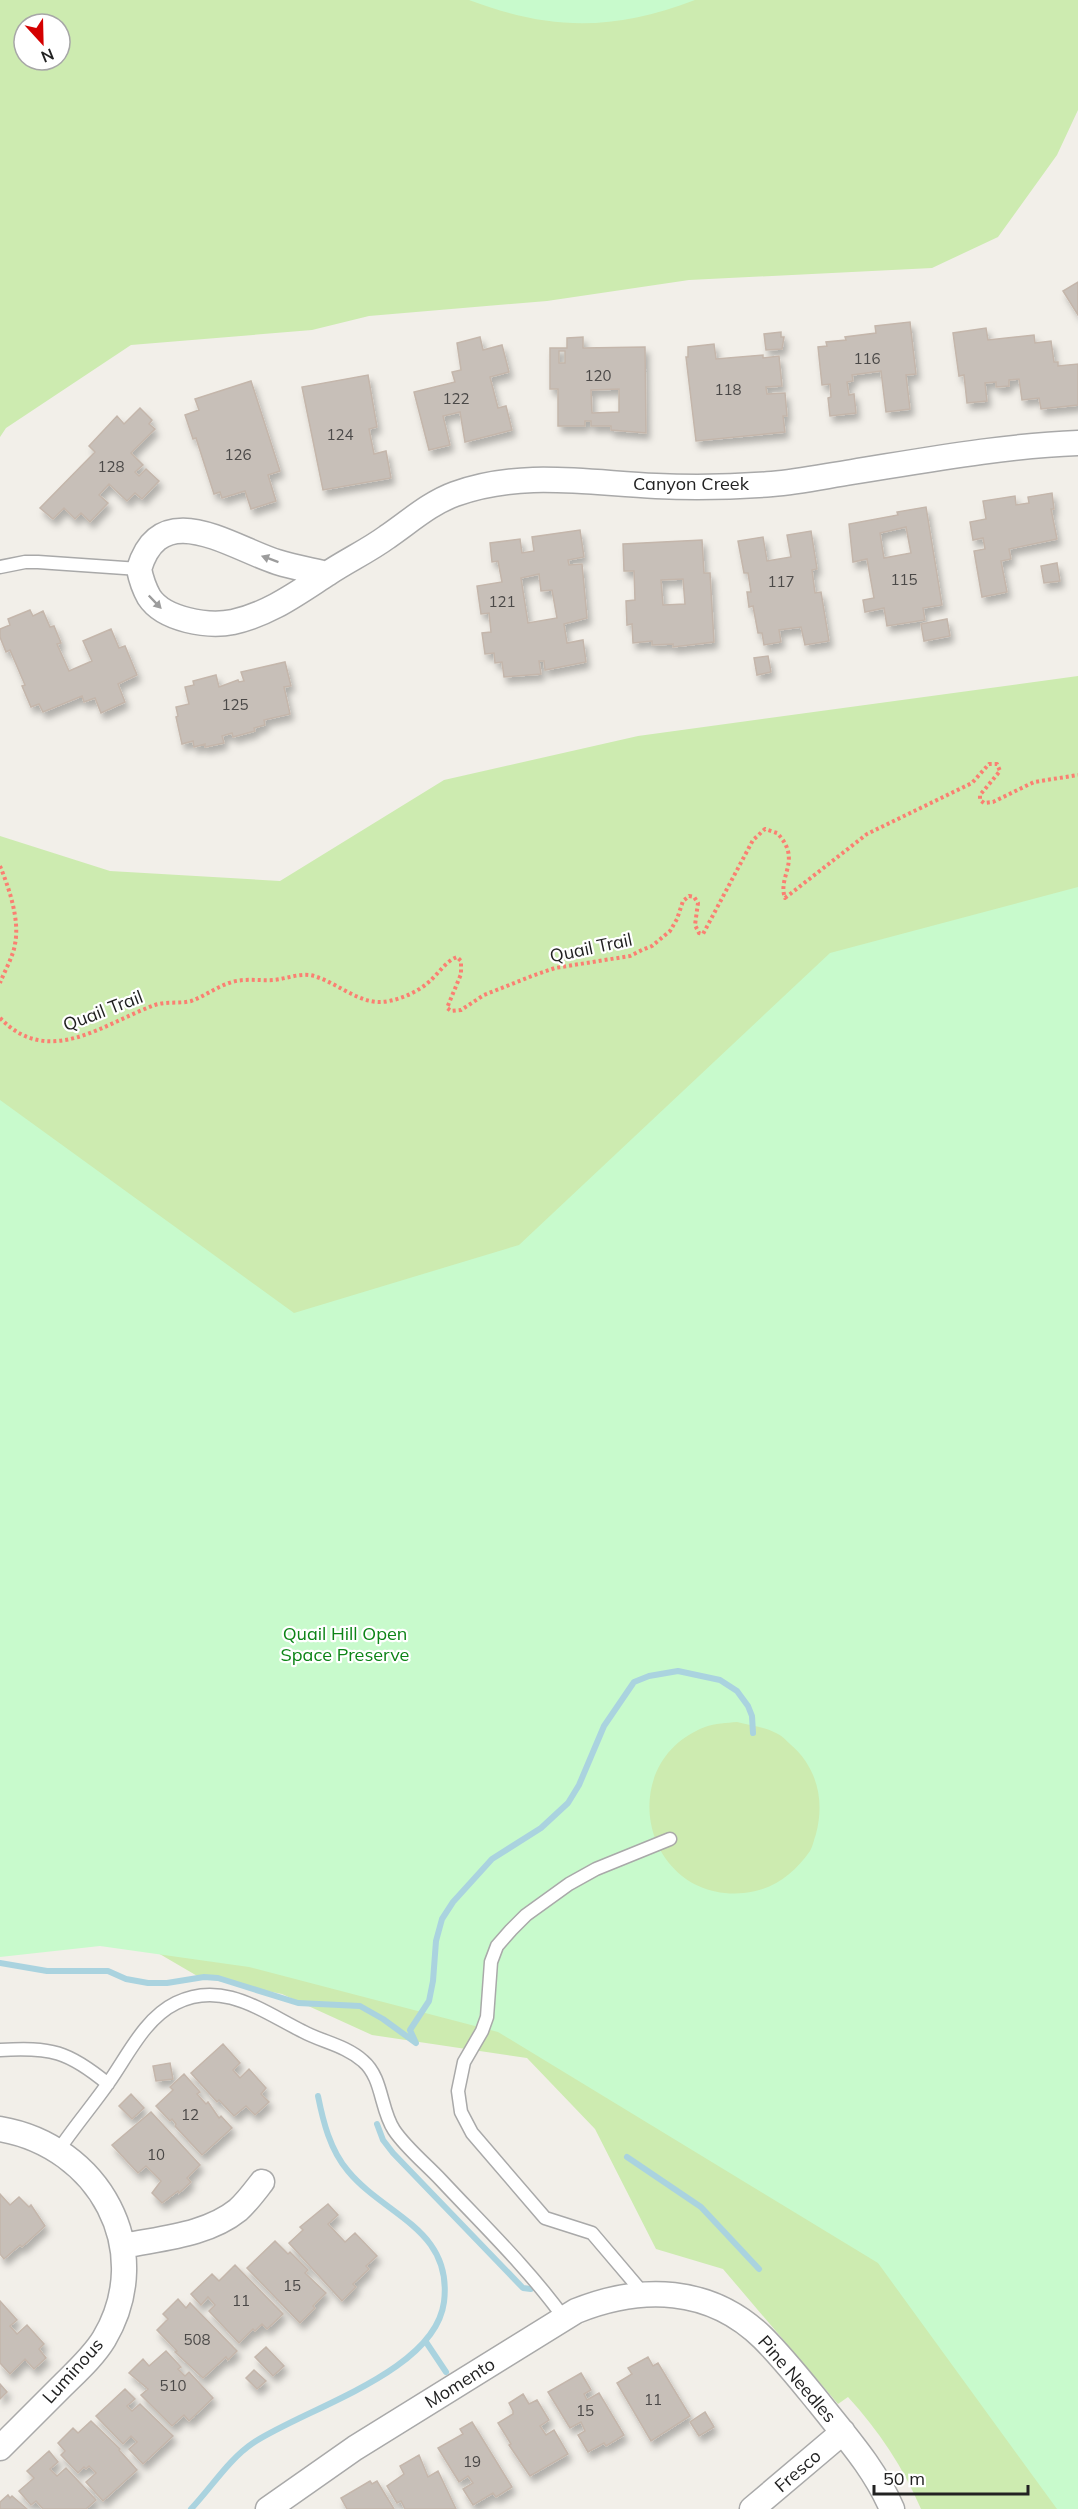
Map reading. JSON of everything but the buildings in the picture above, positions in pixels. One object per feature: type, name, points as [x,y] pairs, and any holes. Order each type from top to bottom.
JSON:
[{"type":"street","name":"Canyon Creek","points":[[139,569],[146,591],[159,607],[198,622],[230,623],[263,613],[297,596],[327,574],[454,494],[498,482],[528,479],[570,480],[713,488],[775,484],[1029,445],[1078,443]]},
{"type":"street","points":[[139,569],[148,546],[162,535],[181,529],[198,531],[277,562],[327,574]]},
{"type":"street","name":"Luminous","points":[[0,2129],[31,2137],[58,2151],[80,2168],[100,2191],[114,2216],[124,2246],[121,2301],[103,2341],[86,2363],[0,2448]]},
{"type":"street","points":[[124,2246],[189,2233],[213,2225],[239,2209],[262,2182]]},
{"type":"street","name":"Momento","points":[[268,2509],[355,2448],[564,2318],[604,2300],[654,2294]]},
{"type":"street","name":"Pine Needles","points":[[654,2294],[705,2302],[737,2318],[751,2328],[783,2360],[843,2432],[872,2470],[892,2509]]},
{"type":"street","name":"Fresco","points":[[752,2509],[843,2432]]},
{"type":"lane","points":[[0,567],[38,561],[139,569]]},
{"type":"lane","points":[[654,2294],[592,2233],[545,2218],[472,2133],[461,2112],[458,2091],[464,2062],[482,2031],[487,2017],[491,1962],[497,1946],[526,1915],[569,1884],[596,1869],[670,1839]]},
{"type":"lane","points":[[58,2151],[150,2023],[162,2012],[177,2002],[198,1996],[219,1995],[246,2001],[302,2031],[344,2048],[361,2059],[374,2074],[394,2129],[540,2284],[564,2318]]},
{"type":"lane","points":[[0,2050],[31,2048],[54,2051],[72,2058],[108,2084]]},
{"type":"path","name":"Quail Trail","points":[[0,1018],[8,1026],[31,1037],[62,1042],[80,1039],[157,1004],[194,1000],[233,982],[245,979],[271,980],[303,974],[319,977],[366,1000],[382,1002],[397,999],[418,989],[457,957],[461,961],[461,974],[447,1008],[457,1011],[484,995],[555,968],[630,956],[652,946],[670,931],[683,901],[689,897],[694,897],[698,903],[695,925],[699,933],[704,934],[753,840],[765,830],[777,833],[788,852],[789,865],[785,897],[867,834],[972,783],[989,764],[997,764],[1000,771],[980,795],[980,800],[984,803],[993,802],[1034,782],[1078,775]]},
{"type":"path","points":[[0,866],[10,898],[16,932],[12,954],[0,983]]},
{"type":"green space","points":[[0,0],[1078,0],[1078,110],[1057,155],[998,237],[932,268],[689,280],[547,301],[369,316],[312,330],[131,345],[6,428],[0,437]]},
{"type":"green space","points":[[469,0],[695,0],[637,17],[609,22],[582,23],[555,22],[527,17]]},
{"type":"green space","name":"Quail Hill Open Space Preserve","points":[[1078,676],[1078,2509],[921,2509],[898,2464],[880,2436],[859,2410],[848,2397],[838,2404],[723,2269],[656,2249],[595,2129],[527,2058],[372,2035],[282,1994],[199,1977],[81,1908],[0,1901],[0,836],[110,871],[280,881],[444,780],[638,736]]},
{"type":"green space","name":"Quail Hill Open Space Preserve","points":[[1078,887],[1078,2509],[1057,2509],[878,2263],[498,2032],[249,1967],[100,1946],[0,1957],[0,1100],[294,1313],[519,1245],[830,953]],"holes":[[[737,1722],[772,1731],[785,1739],[799,1753],[812,1774],[820,1809],[812,1847],[797,1867],[782,1880],[744,1893],[710,1890],[682,1876],[663,1854],[652,1827],[650,1798],[658,1769],[676,1745],[705,1727]]]},
{"type":"waterway","points":[[0,1963],[47,1971],[108,1971],[126,1979],[148,1983],[167,1983],[204,1977],[218,1978],[298,2003],[360,2006],[383,2019],[416,2043],[410,2030],[429,2001],[436,1941],[442,1919],[453,1902],[492,1859],[541,1828],[568,1803],[579,1785],[604,1726],[634,1682],[649,1676],[678,1671],[720,1680],[737,1691],[748,1706],[752,1716],[753,1733]]},
{"type":"waterway","points":[[191,2509],[228,2465],[253,2443],[365,2386],[394,2368],[418,2349],[435,2327],[444,2302],[444,2277],[438,2257],[427,2240],[413,2226],[363,2187],[342,2163],[328,2135],[318,2096]]},
{"type":"waterway","points":[[377,2124],[383,2140],[393,2153],[523,2288],[531,2289]]},
{"type":"waterway","points":[[627,2157],[701,2207],[759,2269]]},
{"type":"waterway","points":[[426,2342],[446,2372]]}]
